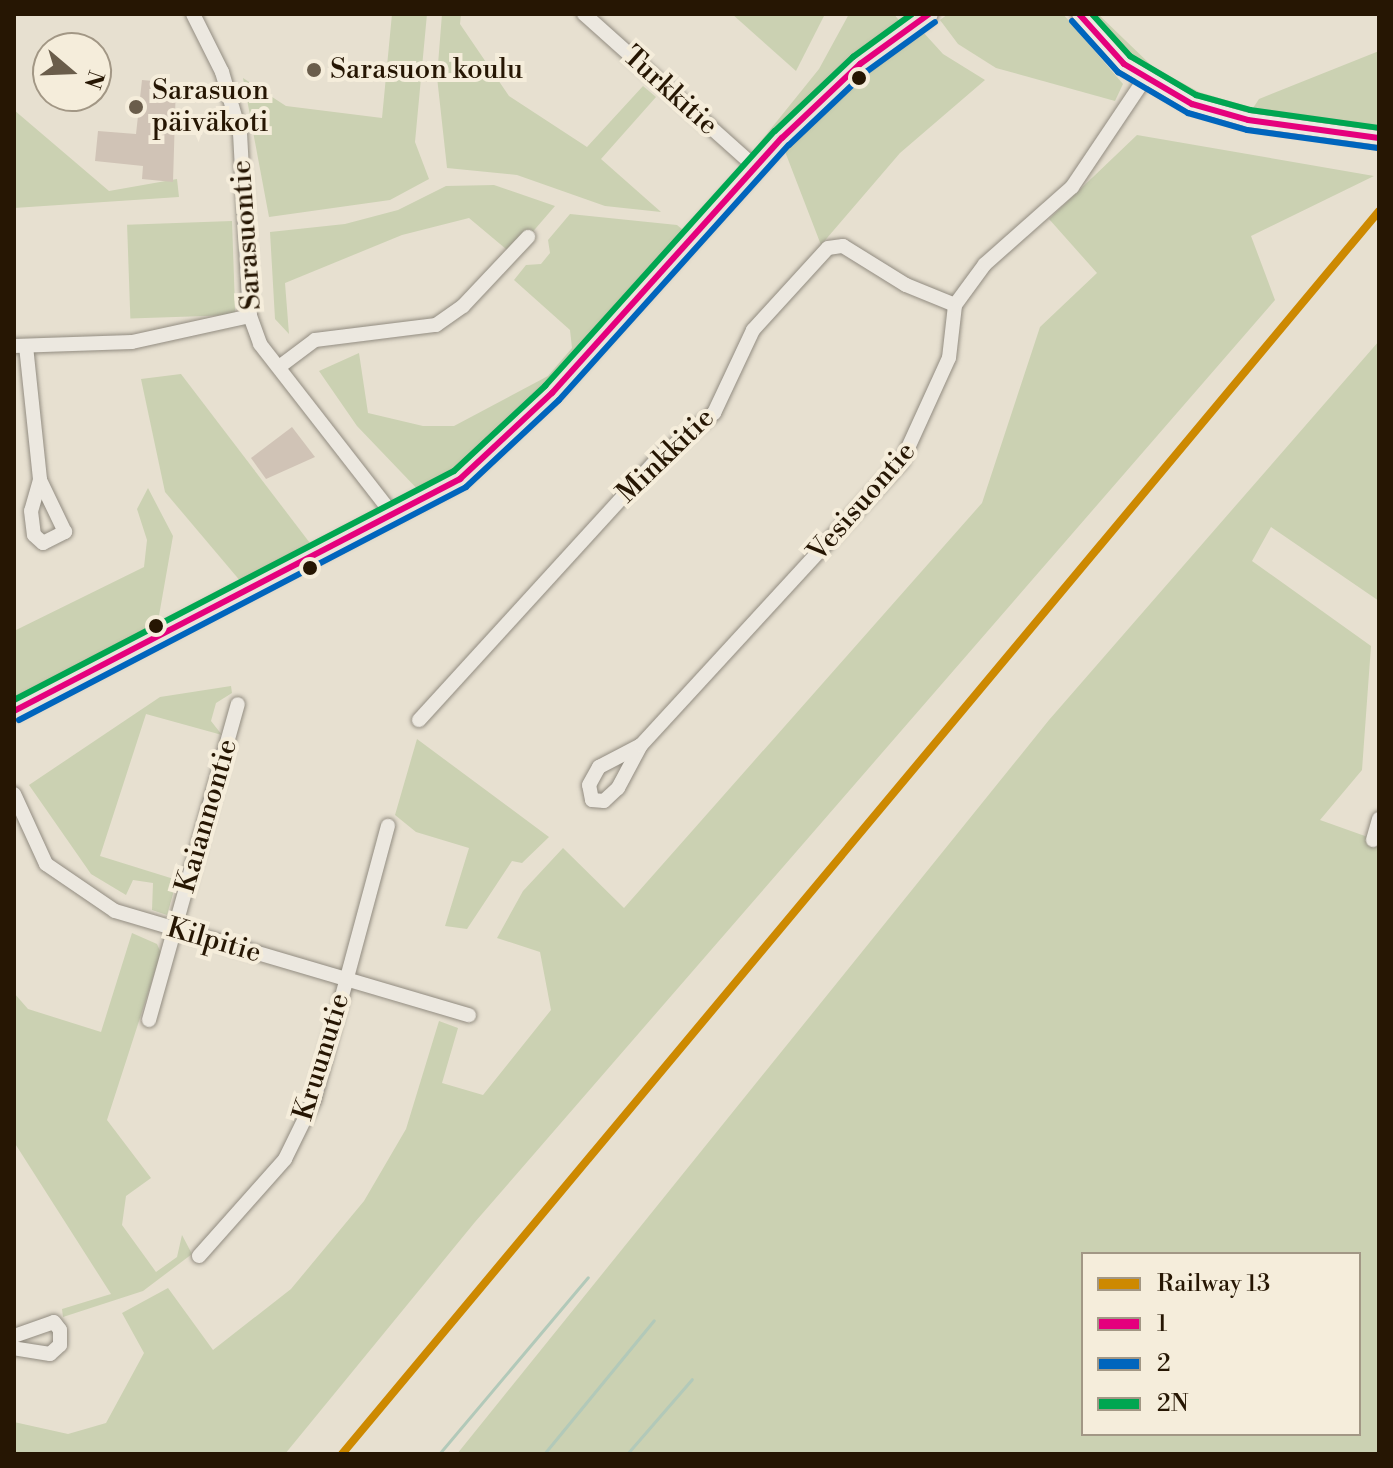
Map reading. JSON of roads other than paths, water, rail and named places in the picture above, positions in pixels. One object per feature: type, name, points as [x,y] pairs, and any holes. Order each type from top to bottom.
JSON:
[{"type":"main road","points":[[14,711],[460,479],[508,439],[756,168],[860,64],[929,14]]},
{"type":"street","name":"Sarasuontie","points":[[193,14],[222,72],[240,133],[250,316],[279,367],[393,515]]},
{"type":"street","name":"Turkkitie","points":[[584,14],[756,168]]},
{"type":"street","points":[[1079,14],[1144,80],[1192,104],[1248,120],[1379,138]]},
{"type":"street","name":"Vesisuontie","points":[[641,745],[902,461],[949,358],[955,305],[985,264],[1072,187],[1144,80]]},
{"type":"street","points":[[279,367],[315,340],[436,325],[463,306],[528,237]]},
{"type":"street","name":"Minkkitie","points":[[419,720],[656,460],[714,413],[753,330],[828,248],[843,246],[906,285],[955,305]]},
{"type":"street","points":[[40,480],[20,346],[132,342],[250,316]]},
{"type":"street","name":"Kaiannontie","points":[[149,1020],[238,704]]},
{"type":"street","name":"Kilpitie","points":[[14,794],[46,864],[115,911],[174,931],[469,1015]]},
{"type":"street","points":[[1373,840],[1379,819]]},
{"type":"street","name":"Kruunutie","points":[[199,1256],[285,1159],[314,1100],[388,826]]},
{"type":"street","points":[[14,1336],[54,1322],[60,1330],[60,1345],[50,1354],[14,1348]]},
{"type":"waterway","points":[[439,1454],[588,1277]]},
{"type":"waterway","points":[[544,1454],[654,1320]]},
{"type":"waterway","points":[[627,1454],[692,1379]]},
{"type":"rail line","name":"13","points":[[342,1454],[1379,211]]},
{"type":"place","name":"Sarasuon koulu","points":[[314,70]]},
{"type":"place","name":"Sarasuon päiväkoti","points":[[136,107]]}]
